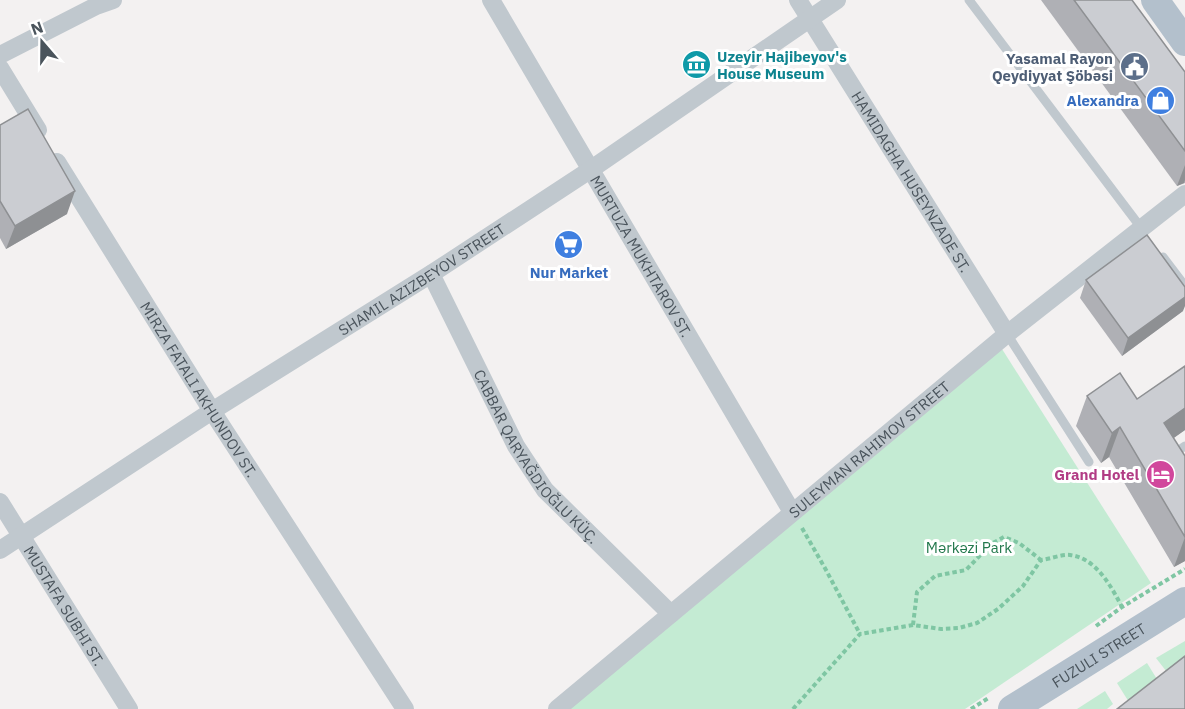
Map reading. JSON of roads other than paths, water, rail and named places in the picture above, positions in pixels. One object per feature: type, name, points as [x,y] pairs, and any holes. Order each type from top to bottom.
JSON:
[{"type":"main road","points":[[1155,0],[1185,42]]},
{"type":"main road","name":"FUZULI STREET","points":[[1012,709],[1185,602]]},
{"type":"street","points":[[0,55],[96,6],[113,0]]},
{"type":"street","name":"MURTUZA MUKHTAROV ST.","points":[[491,0],[792,512]]},
{"type":"street","name":"HAMIDAGHA HUSEYNZADE ST.","points":[[798,0],[1007,334]]},
{"type":"street","name":"SHAMIL AZIZBEYOV STREET","points":[[0,550],[212,411],[431,274],[590,170],[837,0]]},
{"type":"street","name":"MIRZA FATALI AKHUNDOV ST.","points":[[0,68],[212,411],[405,709]]},
{"type":"street","name":"SULEYMAN RAHIMOV STREET","points":[[557,709],[1007,334],[1145,233],[1185,194]]},
{"type":"street","points":[[431,274],[516,446],[545,490],[671,614]]},
{"type":"street","name":"MUSTAFA SUBHI ST.","points":[[0,502],[129,709]]},
{"type":"lane","points":[[969,0],[1145,233]]},
{"type":"lane","points":[[1154,245],[1185,286]]},
{"type":"lane","points":[[1007,334],[1089,462]]},
{"type":"place","name":"Uzeyir Hajibeyov's House Museum","points":[[696,65]]},
{"type":"place","name":"Yasamal Rayon Qeydiyyat Şöbəsi","points":[[1134,67]]},
{"type":"place","name":"Alexandra","points":[[1160,100]]},
{"type":"place","name":"Nur Market","points":[[569,245]]},
{"type":"place","name":"Grand Hotel","points":[[1160,474]]},
{"type":"park label","name":"Mərkəzi Park","points":[[969,547]]}]
